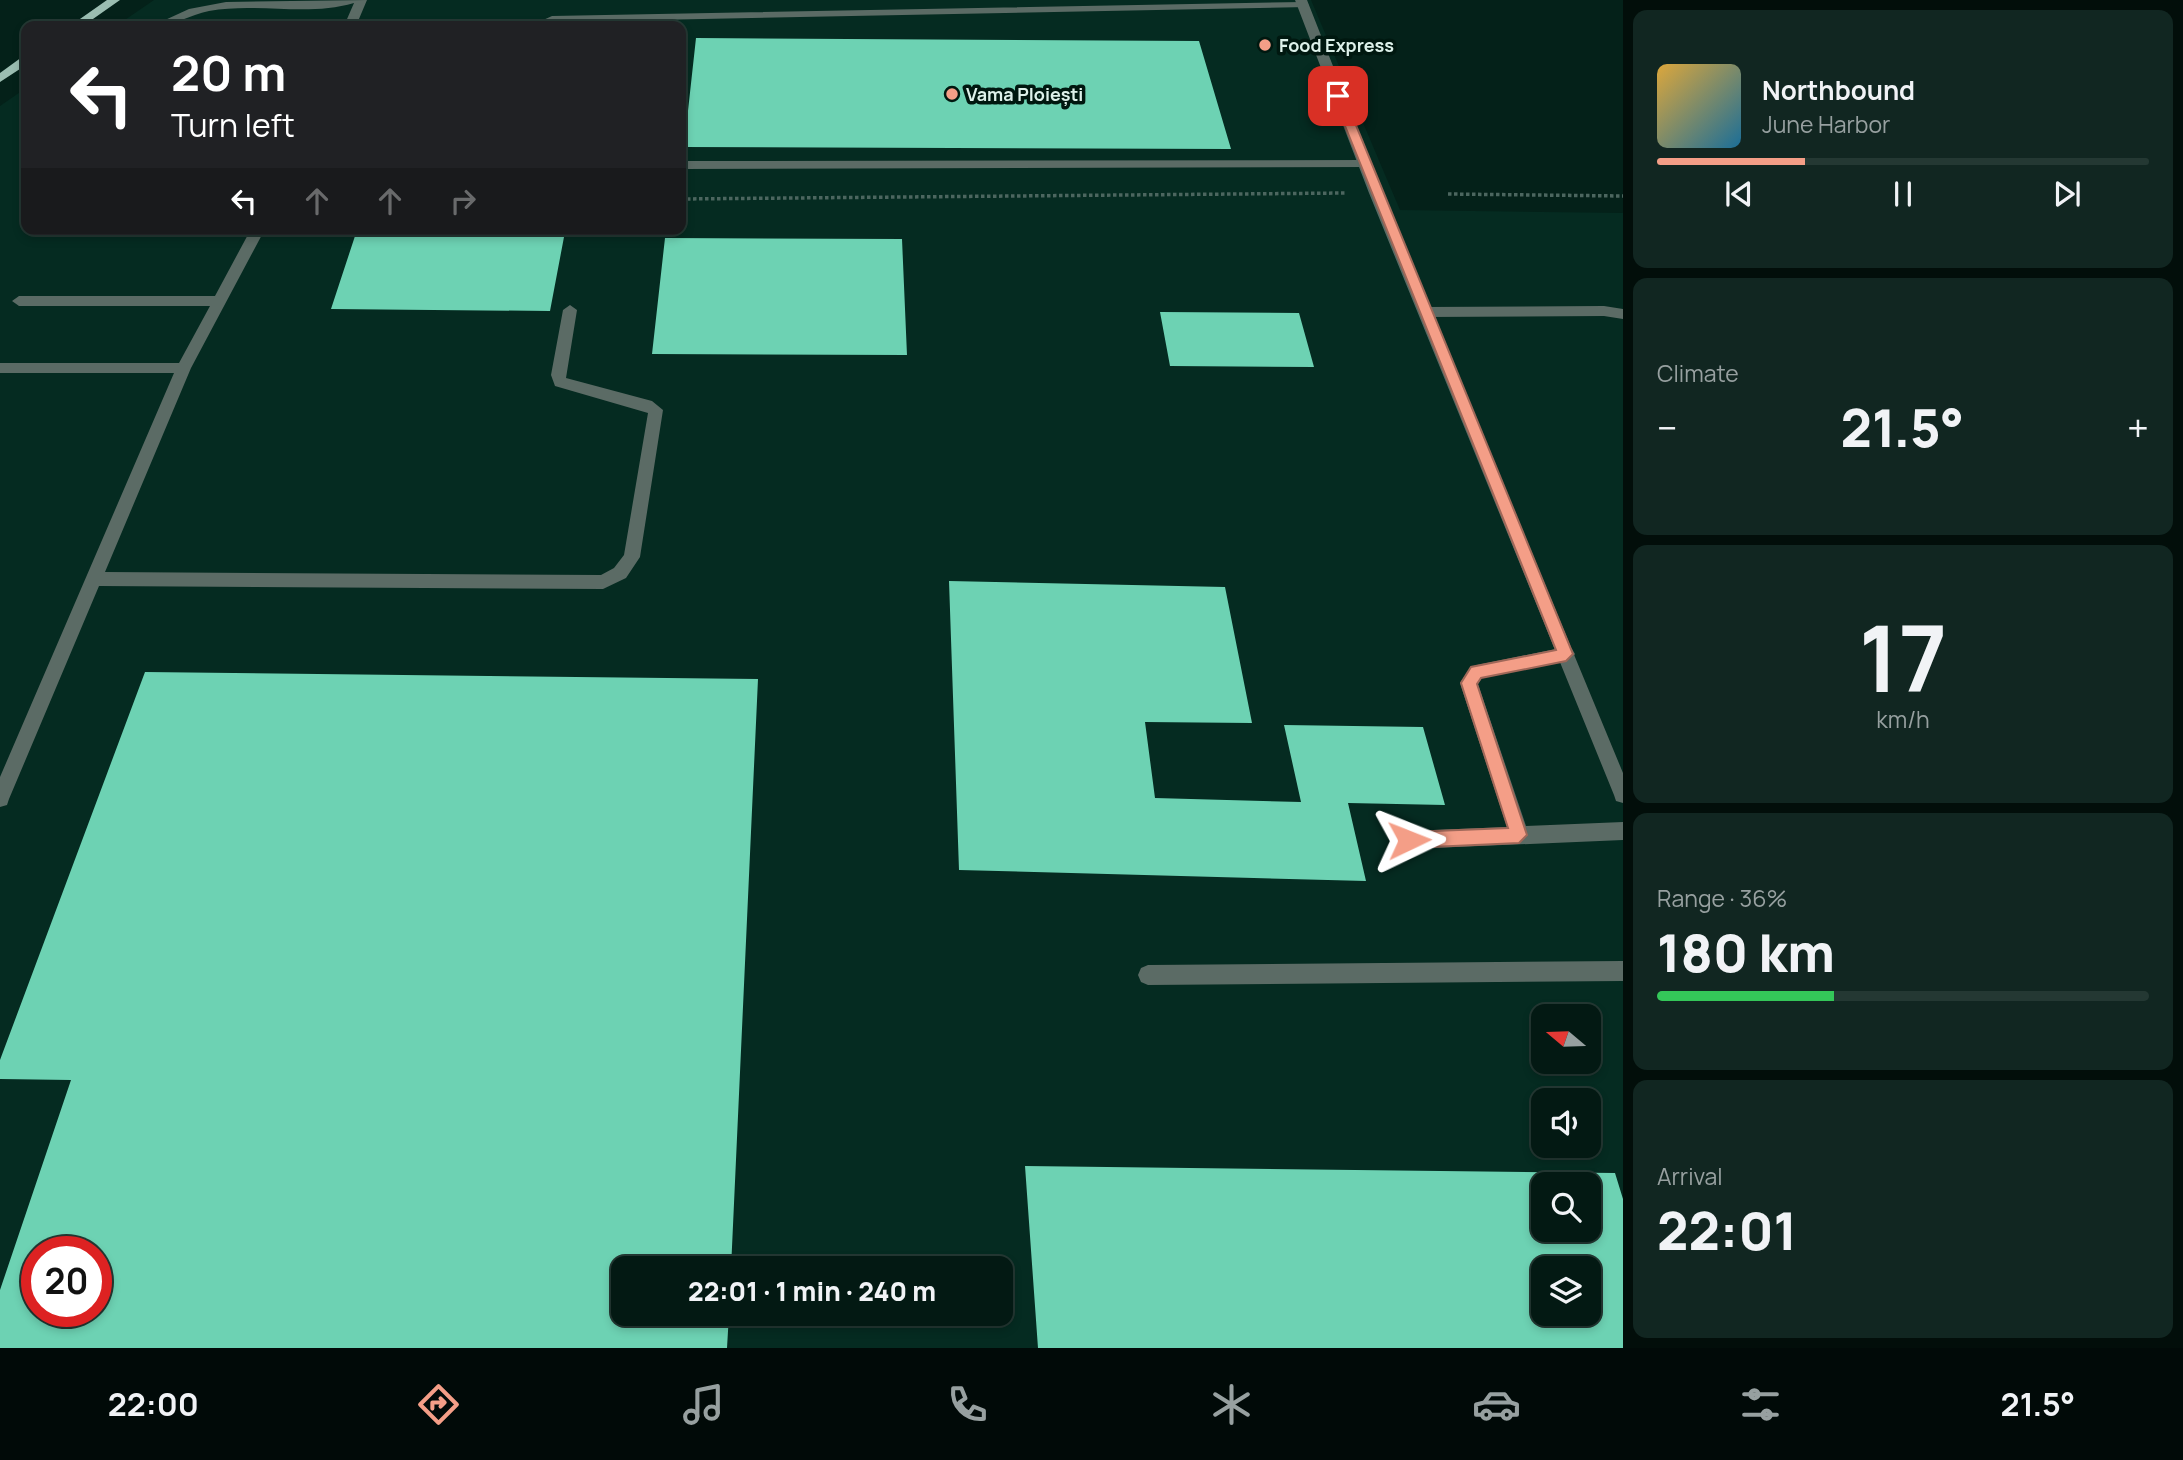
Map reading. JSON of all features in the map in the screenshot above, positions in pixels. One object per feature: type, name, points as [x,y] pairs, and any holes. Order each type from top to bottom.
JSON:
[{"type":"main road","points":[[83,21],[114,0]]},
{"type":"main road","points":[[0,78],[21,63]]},
{"type":"street","points":[[167,21],[186,11],[217,3],[330,5],[352,0]]},
{"type":"street","points":[[351,21],[361,0]]},
{"type":"street","points":[[547,21],[1302,3],[1623,795]]},
{"type":"street","points":[[686,165],[1365,164]]},
{"type":"street","points":[[0,799],[184,368],[255,235]]},
{"type":"street","points":[[19,301],[218,301]]},
{"type":"street","points":[[94,579],[603,582],[620,573],[632,557],[656,417],[654,410],[647,405],[560,382],[558,374],[570,310]]},
{"type":"street","points":[[1425,312],[1604,311],[1623,314]]},
{"type":"street","points":[[0,368],[184,368]]},
{"type":"street","points":[[1519,835],[1469,683],[1476,672],[1566,654]]},
{"type":"street","points":[[1409,840],[1623,831]]},
{"type":"street","points":[[1147,975],[1623,971]]},
{"type":"path","points":[[686,199],[1346,193]]},
{"type":"path","points":[[1448,194],[1623,196]]},
{"type":"shaded area","points":[[154,0],[1311,0],[1400,210],[1623,213],[1623,1348],[0,1348],[0,106],[21,91],[21,235],[686,235],[686,21],[123,21]]},
{"type":"building","name":"Vama Ploiești","points":[[696,38],[1199,41],[1231,149],[686,147]]},
{"type":"building","points":[[355,236],[564,237],[550,311],[331,309]]},
{"type":"building","points":[[665,238],[902,239],[907,355],[652,354]]},
{"type":"building","points":[[1160,312],[1299,313],[1314,367],[1170,366]]},
{"type":"building","points":[[949,581],[1225,587],[1252,723],[1145,722],[1155,798],[1301,802],[1284,725],[1423,727],[1445,805],[1348,803],[1366,881],[959,870]]},
{"type":"building","points":[[145,672],[758,679],[732,1256],[611,1256],[611,1326],[728,1326],[727,1348],[0,1348],[0,1290],[71,1080],[0,1079],[0,1060]]},
{"type":"building","points":[[1025,1166],[1531,1172],[1531,1242],[1601,1242],[1601,1173],[1615,1173],[1623,1199],[1623,1348],[1038,1348]]},
{"type":"place","name":"Food Express","points":[[1265,45]]},
{"type":"place","name":"Vama Ploiești","points":[[952,94]]},
{"type":"route","points":[[1338,96],[1566,654],[1476,672],[1469,683],[1519,835],[1409,840]]}]
